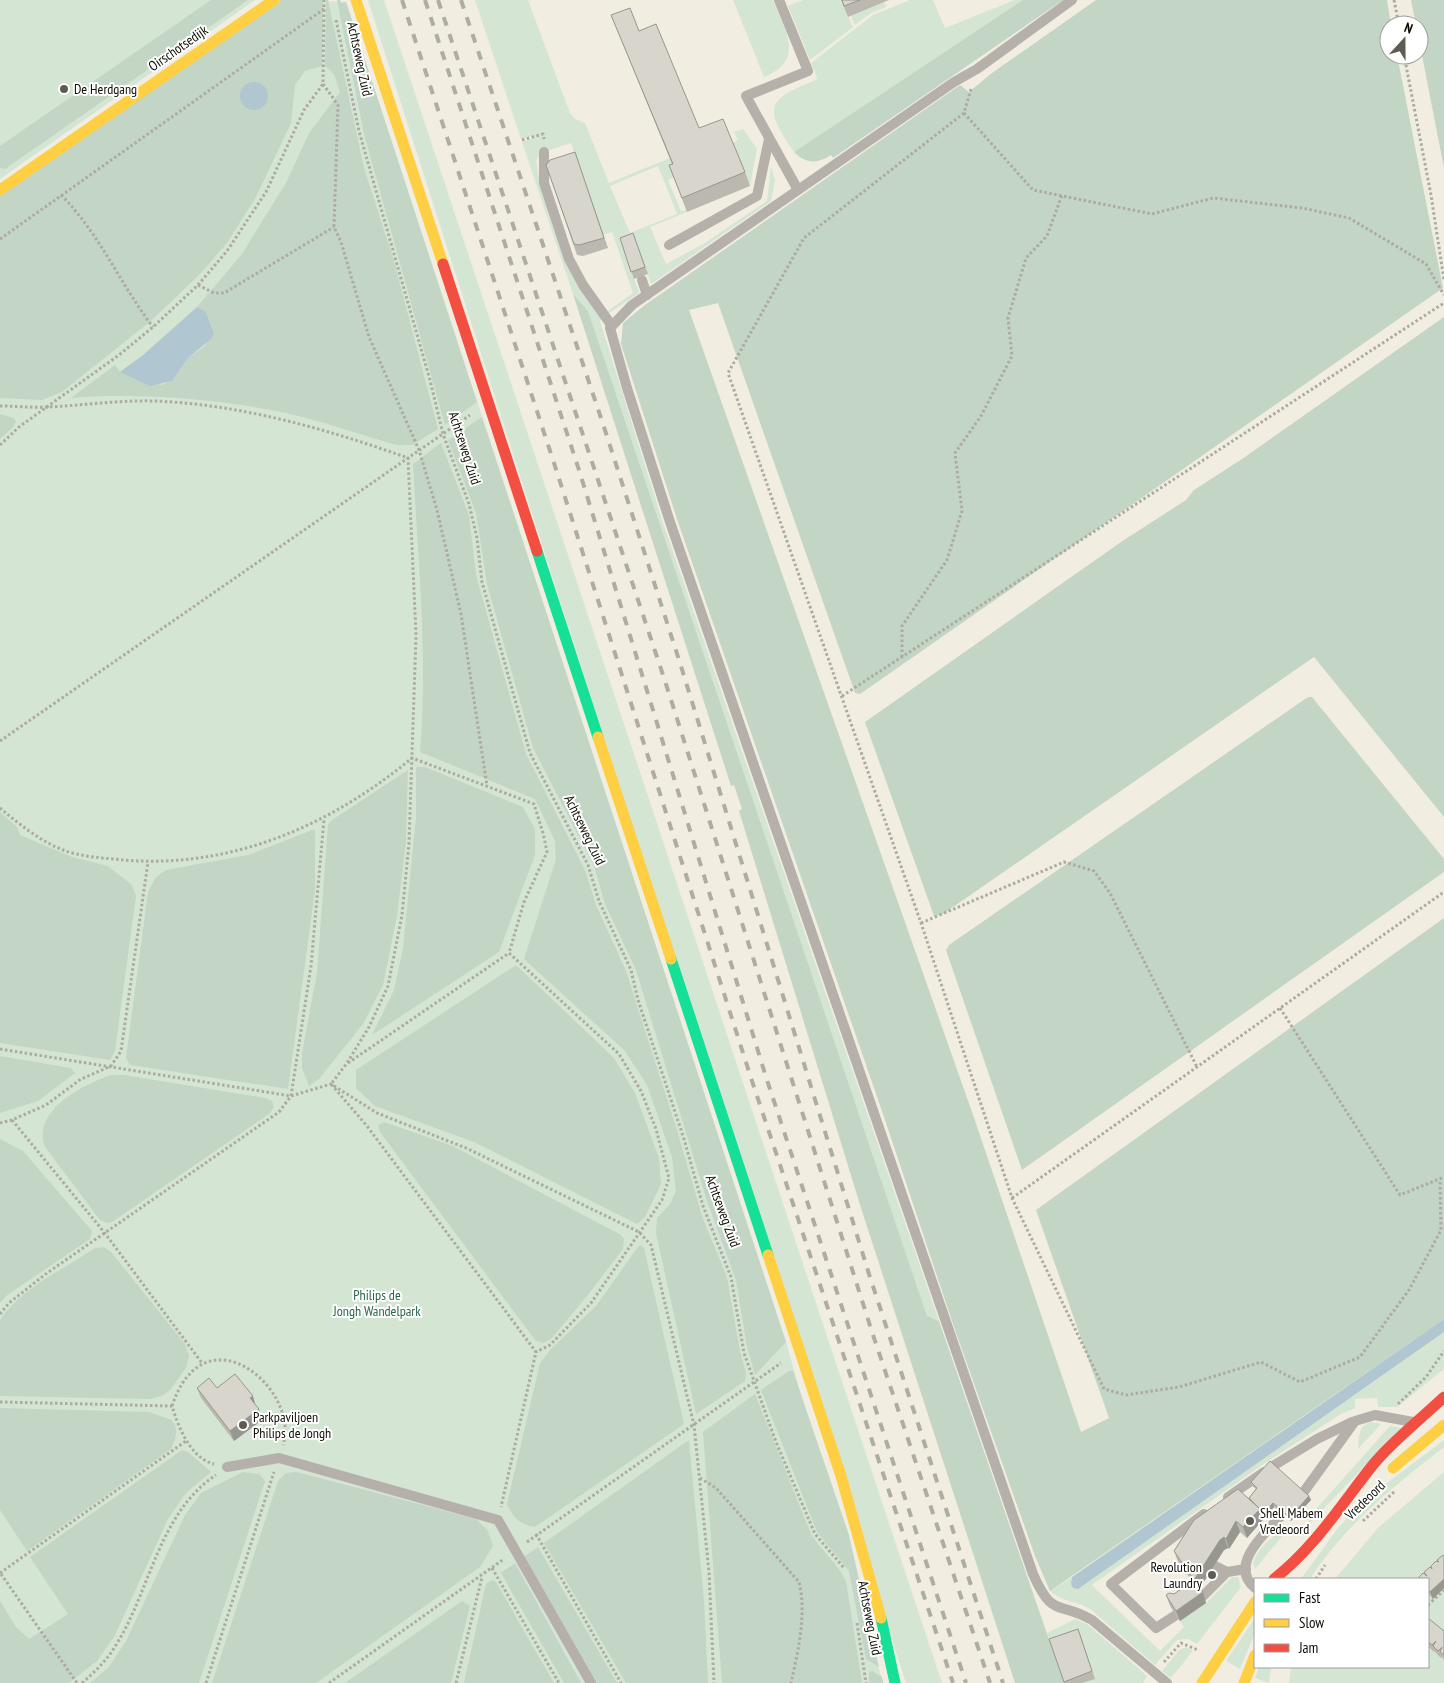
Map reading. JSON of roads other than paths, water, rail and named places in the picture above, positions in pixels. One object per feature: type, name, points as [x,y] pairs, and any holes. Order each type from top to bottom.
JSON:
[{"type":"street","name":"Oirschotsedijk","points":[[1,187],[274,0]]},
{"type":"street","name":"Achtseweg Zuid","points":[[356,0],[800,1350],[858,1533],[889,1649],[895,1683]]},
{"type":"street","name":"Vredeoord","points":[[1275,1578],[1292,1564],[1349,1499],[1373,1465],[1444,1397]]},
{"type":"street","name":"Vredeoord","points":[[1386,1474],[1444,1425]]},
{"type":"street","name":"Vredeoord","points":[[1349,1499],[1371,1487]]},
{"type":"street","name":"Vredeoord","points":[[1287,1578],[1292,1564]]},
{"type":"street","points":[[1202,1683],[1254,1604]]},
{"type":"street","points":[[1244,1683],[1254,1658]]},
{"type":"lane","points":[[779,0],[808,71],[746,96],[798,190]]},
{"type":"lane","points":[[1072,0],[977,70],[954,82],[632,305],[610,328],[624,380],[670,522],[1033,1574],[1048,1602],[1053,1606],[1081,1614],[1092,1620],[1167,1683]]},
{"type":"lane","points":[[669,246],[757,196],[769,139]]},
{"type":"lane","points":[[544,152],[544,183],[569,258],[583,285],[612,326]]},
{"type":"lane","points":[[642,280],[647,295]]},
{"type":"lane","points":[[1176,1615],[1156,1628],[1111,1584],[1217,1504],[1269,1469],[1317,1439],[1355,1421],[1368,1416],[1393,1416],[1416,1422],[1432,1436]]},
{"type":"lane","points":[[1303,1493],[1355,1421]]},
{"type":"lane","points":[[226,1467],[279,1458],[498,1520],[591,1683]]},
{"type":"lane","points":[[1254,1587],[1249,1583],[1246,1561],[1254,1545],[1283,1514]]},
{"type":"lane","points":[[1167,1541],[1179,1547]]},
{"type":"lane","points":[[1215,1566],[1227,1572],[1246,1569]]},
{"type":"lane","points":[[1202,1597],[1227,1572]]},
{"type":"water","points":[[254,82],[264,86],[268,96],[264,106],[254,110],[244,106],[240,96],[244,86]]},
{"type":"water","points":[[197,307],[206,312],[214,333],[211,339],[188,358],[172,381],[150,386],[120,372],[143,355]]},
{"type":"water","points":[[1444,1319],[1444,1332],[1078,1589],[1073,1588],[1071,1584],[1072,1577]]},
{"type":"railway","points":[[402,0],[554,463],[752,1081],[953,1683]]},
{"type":"railway","points":[[425,0],[579,470],[766,1077],[966,1683]]},
{"type":"railway","points":[[438,0],[665,681],[873,1335],[990,1683]]},
{"type":"railway","points":[[461,0],[604,427],[680,663],[869,1274],[1003,1683]]},
{"type":"place","name":"De Herdgang","points":[[64,89]]},
{"type":"place","name":"Parkpaviljoen Philips de Jongh","points":[[243,1425]]},
{"type":"place","name":"Shell Mabem Vredeoord","points":[[1250,1521]]},
{"type":"place","name":"Revolution Laundry","points":[[1212,1575]]},
{"type":"park label","name":"Philips de Jongh Wandelpark","points":[[377,1304]]}]
